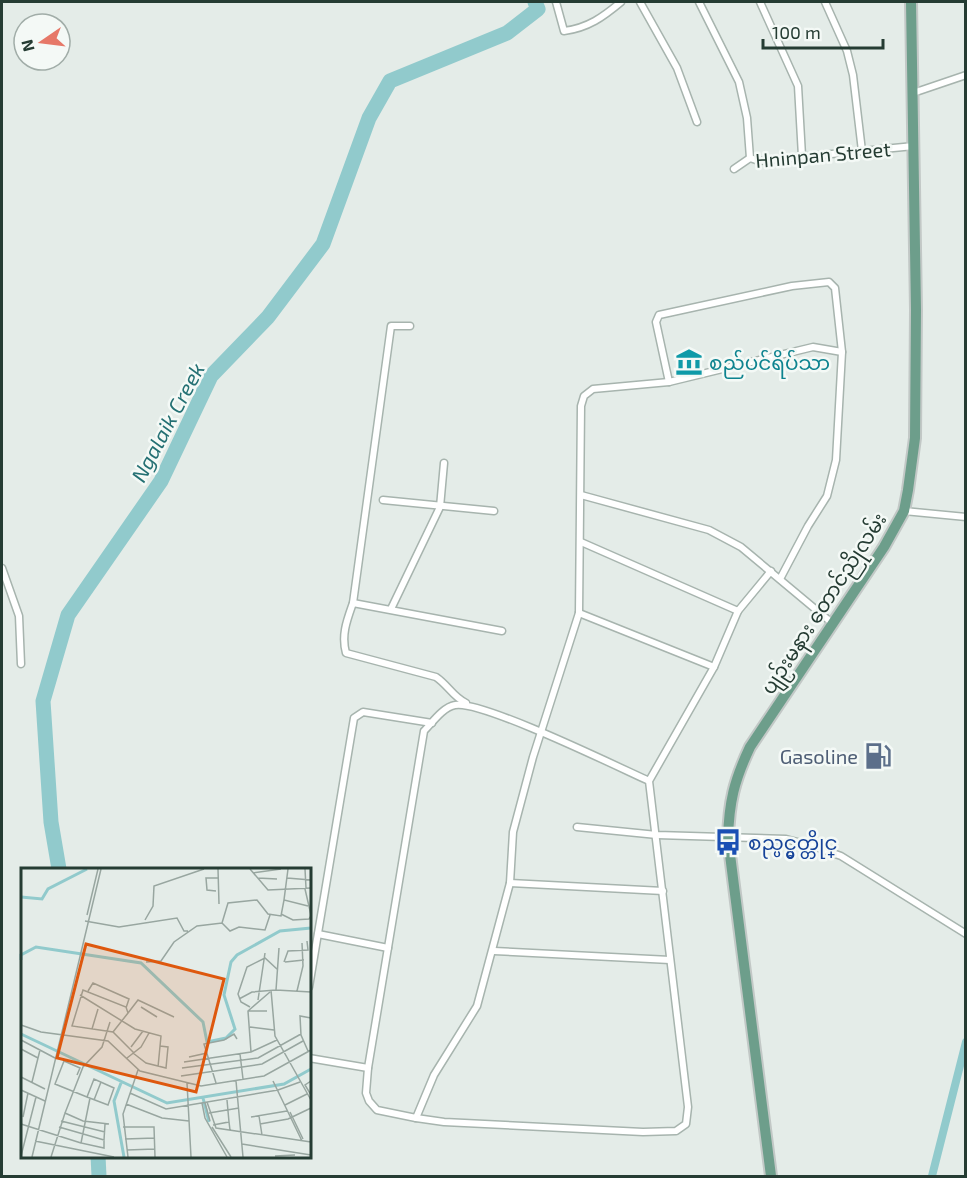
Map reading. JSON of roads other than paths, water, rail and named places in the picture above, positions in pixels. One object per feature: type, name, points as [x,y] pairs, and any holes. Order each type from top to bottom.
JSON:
[{"type":"main road","name":"ပျဉ်းမနား တောင်ညိုလမ်း","points":[[771,1176],[728,839],[729,809],[734,781],[746,756],[884,547],[904,511],[915,438],[911,2]]},
{"type":"street","points":[[556,2],[564,31],[580,29],[602,18],[621,2]]},
{"type":"street","points":[[640,2],[677,68],[697,122]]},
{"type":"street","points":[[699,2],[739,82],[747,118],[750,158]]},
{"type":"street","points":[[760,2],[798,86],[802,156]]},
{"type":"street","points":[[825,2],[847,51],[853,75],[862,151]]},
{"type":"street","points":[[913,93],[966,75]]},
{"type":"street","name":"Hninpan Street","points":[[734,169],[750,158],[759,161],[914,146]]},
{"type":"street","points":[[669,382],[656,322],[659,315],[792,285],[829,282],[833,285],[842,352],[836,460],[827,496],[780,579]]},
{"type":"street","points":[[410,326],[391,326],[353,603],[345,624],[343,644],[346,654],[436,677],[447,684],[457,699],[541,732],[648,780]]},
{"type":"street","points":[[416,1118],[434,1075],[477,1006],[494,951],[510,883],[513,832],[541,732],[579,613],[581,406],[584,396],[593,389],[669,382],[813,346],[842,352]]},
{"type":"street","points":[[391,609],[440,506],[444,463]]},
{"type":"street","points":[[581,495],[663,515],[709,530],[741,547],[832,623]]},
{"type":"street","points":[[383,500],[494,511]]},
{"type":"street","points":[[904,511],[966,517]]},
{"type":"street","points":[[581,542],[738,611]]},
{"type":"street","points":[[2,568],[19,616],[21,664]]},
{"type":"street","points":[[466,703],[452,705],[424,731],[368,1068],[366,1093],[369,1101],[377,1110],[444,1122],[643,1132],[676,1131],[686,1124],[688,1107],[657,835],[648,780],[714,667],[738,611],[771,571]]},
{"type":"street","points":[[353,603],[502,631]]},
{"type":"street","points":[[579,613],[714,667]]},
{"type":"street","points":[[310,981],[354,718],[363,712],[432,723]]},
{"type":"street","points":[[577,827],[657,835],[786,839],[841,856],[966,934]]},
{"type":"street","points":[[510,883],[663,891]]},
{"type":"street","points":[[318,934],[388,948]]},
{"type":"street","points":[[494,951],[670,960]]},
{"type":"street","points":[[310,1058],[368,1068]]},
{"type":"waterway","name":"Ngalaik Creek","points":[[59,868],[51,822],[43,701],[68,615],[161,481],[211,376],[268,317],[323,244],[369,118],[390,81],[507,33],[538,9],[535,2]]},
{"type":"waterway","points":[[932,1176],[966,1042]]},
{"type":"waterway","name":"Ngalaik Creek","points":[[98,1157],[99,1176]]},
{"type":"place","name":"စည်ပင်ရိပ်သာ","points":[[689,362]]},
{"type":"place","name":"Gasoline","points":[[878,756]]},
{"type":"place","name":"စည္ပင္မွတ္တိုင္","points":[[728,842]]}]
